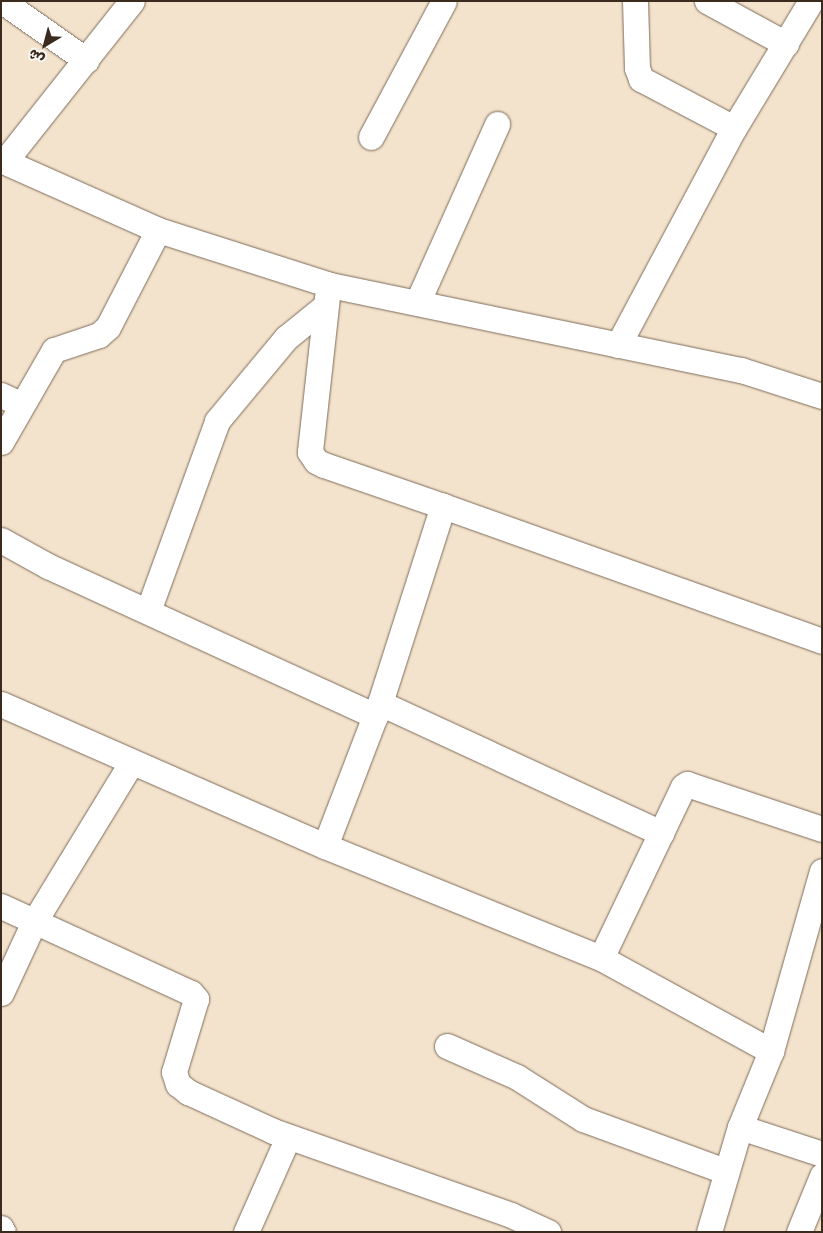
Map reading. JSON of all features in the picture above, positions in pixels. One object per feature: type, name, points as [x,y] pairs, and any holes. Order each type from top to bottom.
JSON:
[{"type":"street","points":[[2,1],[86,60]]},
{"type":"street","points":[[132,1],[3,160],[158,230],[327,297],[418,301],[741,370],[822,396]]},
{"type":"street","points":[[371,138],[444,1]]},
{"type":"street","points":[[635,1],[637,68],[641,78],[734,128]]},
{"type":"street","points":[[707,1],[786,44]]},
{"type":"street","points":[[618,345],[734,128],[811,1]]},
{"type":"street","points":[[418,301],[497,124]]},
{"type":"street","points":[[1,442],[12,400],[54,350],[99,335],[108,327],[158,230]]},
{"type":"street","points":[[327,297],[310,452],[316,461],[822,641]]},
{"type":"street","points":[[148,611],[217,421],[286,338],[327,297]]},
{"type":"street","points":[[325,846],[378,709],[443,506]]},
{"type":"street","points":[[1,540],[48,566],[148,611],[661,833]]},
{"type":"street","points":[[1,704],[131,763],[325,846],[601,958],[771,1051]]},
{"type":"street","points":[[1,993],[34,922],[131,763]]},
{"type":"street","points":[[601,958],[683,787],[692,784],[822,829]]},
{"type":"street","points":[[709,1232],[740,1127],[813,944],[822,871]]},
{"type":"street","points":[[1,906],[191,992],[196,999],[174,1072],[178,1084],[188,1092],[288,1137],[511,1215],[548,1232]]},
{"type":"street","points":[[447,1046],[517,1077],[583,1119],[726,1172]]},
{"type":"street","points":[[740,1127],[822,1154]]},
{"type":"street","points":[[246,1232],[288,1137]]},
{"type":"street","points":[[799,1232],[822,1176]]}]
